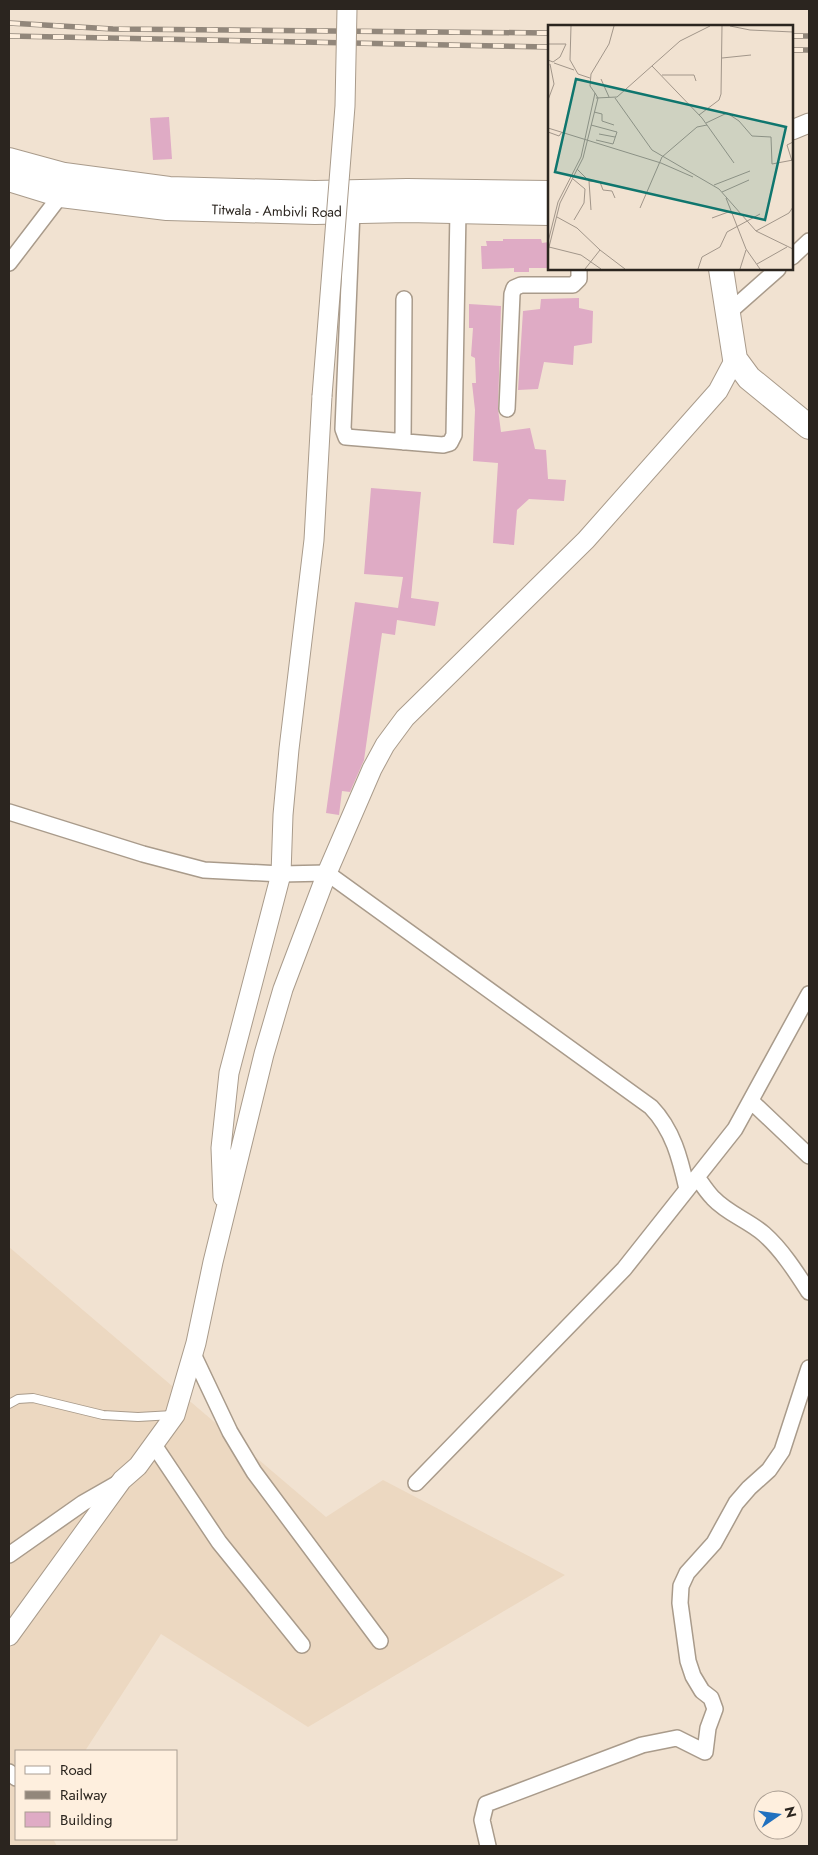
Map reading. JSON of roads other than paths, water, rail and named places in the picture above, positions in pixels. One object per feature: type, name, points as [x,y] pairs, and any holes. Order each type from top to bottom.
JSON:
[{"type":"main road","name":"Titwala - Ambivli Road","points":[[9,160],[63,185],[167,208],[315,212],[352,210],[548,213]]},
{"type":"main road","name":"Titwala - Ambivli Road","points":[[9,179],[63,185],[316,194],[407,191],[548,193]]},
{"type":"main road","points":[[721,270],[735,359],[749,378],[809,427]]},
{"type":"street","points":[[224,1218],[221,1148],[229,1073],[281,874],[283,815],[314,540],[322,396],[345,106],[347,9]]},
{"type":"street","points":[[793,130],[809,123]]},
{"type":"street","points":[[9,263],[63,185]]},
{"type":"street","points":[[352,210],[343,429],[346,437],[443,445],[450,443],[454,435],[458,211]]},
{"type":"street","points":[[793,256],[809,241]]},
{"type":"street","points":[[507,409],[512,294],[514,288],[521,285],[573,285],[580,279],[580,270]]},
{"type":"street","points":[[727,314],[777,270]]},
{"type":"street","points":[[403,442],[404,299]]},
{"type":"street","points":[[9,1553],[83,1503],[122,1480],[138,1466],[175,1415],[193,1354],[224,1218],[269,1036],[283,989],[326,873],[372,769],[385,745],[405,718],[586,540],[718,390],[735,359]]},
{"type":"street","points":[[9,812],[143,854],[204,870],[281,874],[326,873],[651,1106],[663,1120],[673,1140],[687,1189]]},
{"type":"street","points":[[416,1483],[624,1268],[735,1128],[809,994]]},
{"type":"street","points":[[751,1101],[809,1156]]},
{"type":"street","points":[[697,1177],[714,1199],[731,1212],[750,1222],[766,1236],[793,1267],[809,1292]]},
{"type":"street","points":[[193,1354],[230,1432],[254,1472],[380,1641]]},
{"type":"street","points":[[488,1846],[482,1820],[486,1804],[642,1744],[677,1738],[705,1752],[708,1728],[715,1709],[711,1698],[702,1691],[693,1676],[688,1661],[680,1603],[681,1586],[687,1573],[714,1543],[736,1504],[749,1488],[769,1470],[782,1450],[809,1368]]},
{"type":"street","points":[[154,1445],[219,1542],[302,1645]]},
{"type":"street","points":[[9,1636],[122,1480]]},
{"type":"lane","points":[[9,1404],[18,1399],[33,1398],[102,1415],[138,1417],[175,1415]]},
{"type":"railway","points":[[9,23],[113,29],[548,33]]},
{"type":"railway","points":[[9,36],[548,47]]},
{"type":"railway","points":[[793,36],[809,36]]},
{"type":"railway","points":[[793,50],[809,50]]}]
